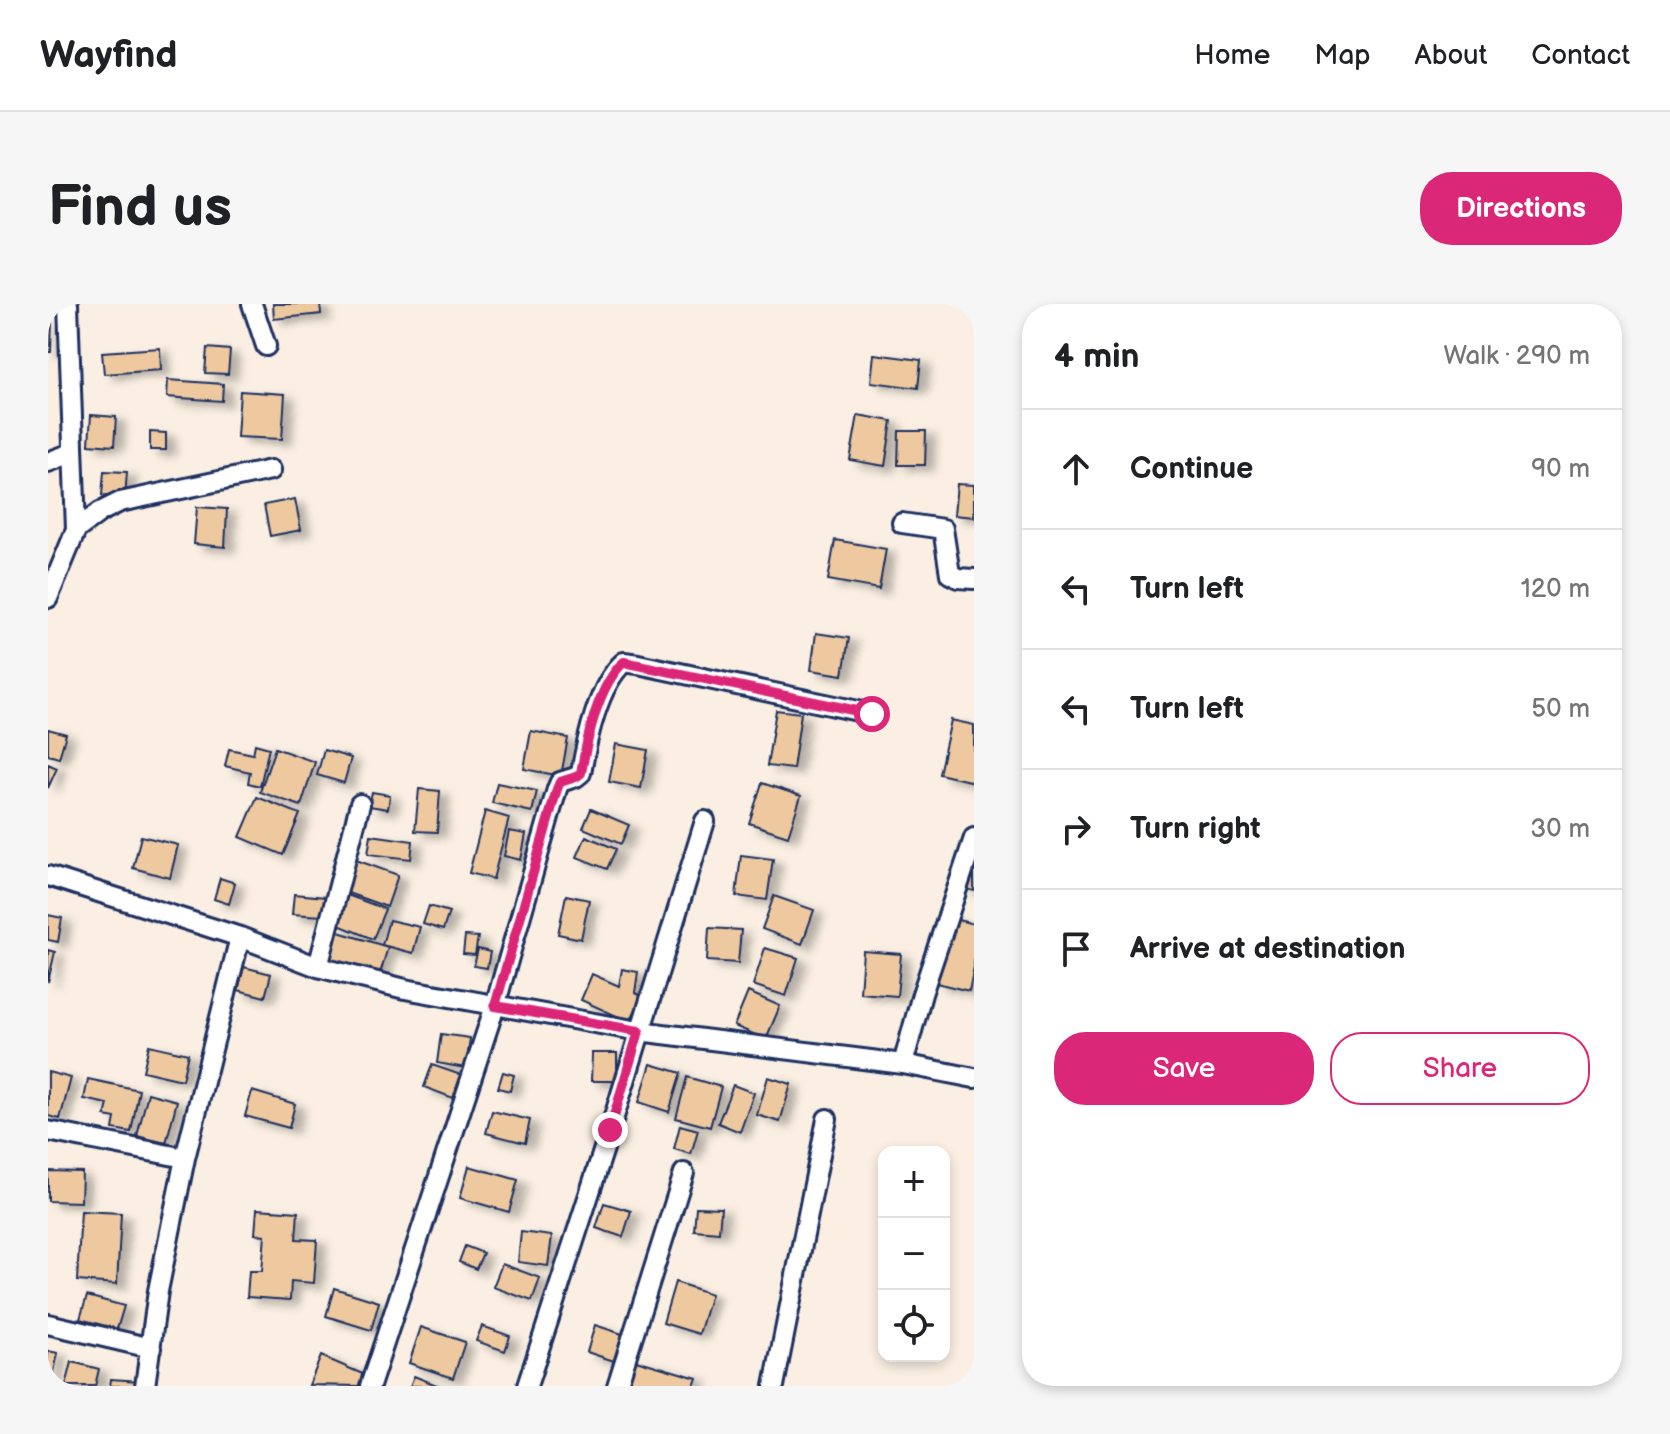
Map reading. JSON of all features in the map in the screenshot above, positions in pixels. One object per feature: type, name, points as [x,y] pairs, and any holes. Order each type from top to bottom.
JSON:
[{"type":"street","points":[[48,598],[76,530],[68,304]]},
{"type":"street","points":[[252,304],[266,346]]},
{"type":"street","points":[[48,462],[72,453]]},
{"type":"street","points":[[76,530],[120,502],[271,470]]},
{"type":"street","points":[[902,523],[943,529],[950,574],[974,579]]},
{"type":"street","points":[[370,1386],[495,1006],[557,789],[560,782],[581,773],[604,687],[614,671],[624,662],[872,714]]},
{"type":"street","points":[[318,967],[360,804]]},
{"type":"street","points":[[527,1386],[705,821]]},
{"type":"street","points":[[903,1064],[922,994],[974,838]]},
{"type":"street","points":[[48,876],[240,937],[318,967],[405,989],[639,1031],[903,1064],[974,1078]]},
{"type":"street","points":[[145,1386],[158,1291],[185,1158],[240,937]]},
{"type":"street","points":[[774,1386],[827,1119]]},
{"type":"street","points":[[48,1131],[185,1158]]},
{"type":"street","points":[[617,1386],[684,1173]]},
{"type":"street","points":[[48,1324],[151,1348]]},
{"type":"building","points":[[273,304],[320,304],[321,314],[274,319]]},
{"type":"building","points":[[48,321],[52,321],[51,352],[48,352]]},
{"type":"building","points":[[160,348],[161,370],[104,374],[102,352]]},
{"type":"building","points":[[207,348],[230,350],[228,374],[205,373]]},
{"type":"building","points":[[874,354],[921,360],[918,388],[871,382]]},
{"type":"building","points":[[168,380],[223,384],[222,401],[167,397]]},
{"type":"building","points":[[240,391],[285,394],[282,439],[237,437]]},
{"type":"building","points":[[91,415],[116,417],[114,446],[89,444]]},
{"type":"building","points":[[858,415],[892,421],[885,466],[850,460]]},
{"type":"building","points":[[899,431],[926,431],[925,465],[898,465]]},
{"type":"building","points":[[150,432],[166,433],[166,450],[150,450]]},
{"type":"building","points":[[104,471],[127,472],[125,497],[102,495]]},
{"type":"building","points":[[957,484],[974,485],[974,517],[954,515]]},
{"type":"building","points":[[295,499],[301,530],[270,536],[264,505]]},
{"type":"building","points":[[197,507],[227,509],[225,547],[194,544]]},
{"type":"building","points":[[835,540],[886,549],[879,589],[828,580]]},
{"type":"building","points":[[816,633],[849,638],[843,675],[811,670]]},
{"type":"building","points":[[776,710],[801,713],[793,769],[767,766]]},
{"type":"building","points":[[951,720],[974,725],[974,782],[939,774]]},
{"type":"building","points":[[48,729],[66,734],[59,758],[48,755]]},
{"type":"building","points":[[531,731],[568,738],[561,776],[524,769]]},
{"type":"building","points":[[255,744],[269,748],[260,786],[248,783],[250,772],[225,766],[229,749],[253,754]]},
{"type":"building","points":[[616,744],[648,750],[641,788],[609,782]]},
{"type":"building","points":[[275,748],[315,762],[301,806],[260,792]]},
{"type":"building","points":[[324,750],[351,758],[344,783],[317,775]]},
{"type":"building","points":[[48,764],[57,768],[48,788]]},
{"type":"building","points":[[497,783],[537,791],[532,812],[492,803]]},
{"type":"building","points":[[762,783],[801,796],[788,836],[749,823]]},
{"type":"building","points":[[419,789],[440,791],[437,832],[415,831]]},
{"type":"building","points":[[372,792],[390,795],[388,809],[369,806]]},
{"type":"building","points":[[257,797],[300,814],[283,855],[240,837]]},
{"type":"building","points":[[591,809],[629,825],[621,844],[583,828]]},
{"type":"building","points":[[485,811],[509,818],[493,879],[469,873]]},
{"type":"building","points":[[509,831],[526,834],[521,860],[504,856]]},
{"type":"building","points":[[371,835],[413,841],[411,859],[368,854]]},
{"type":"building","points":[[141,836],[178,845],[170,878],[133,868]]},
{"type":"building","points":[[586,836],[616,849],[607,869],[577,857]]},
{"type":"building","points":[[741,855],[773,859],[767,900],[736,896]]},
{"type":"building","points":[[356,860],[398,875],[387,907],[345,892]]},
{"type":"building","points":[[974,860],[974,891],[964,888]]},
{"type":"building","points":[[220,878],[235,883],[229,904],[214,899]]},
{"type":"building","points":[[294,894],[325,897],[323,916],[292,914]]},
{"type":"building","points":[[347,895],[385,909],[373,939],[336,924]]},
{"type":"building","points":[[566,895],[589,900],[581,939],[558,934]]},
{"type":"building","points":[[774,896],[814,910],[802,944],[762,929]]},
{"type":"building","points":[[429,906],[449,912],[443,930],[423,924]]},
{"type":"building","points":[[48,915],[62,918],[58,942],[48,940]]},
{"type":"building","points":[[950,918],[974,924],[974,967],[969,991],[936,983]]},
{"type":"building","points":[[389,920],[420,927],[413,953],[382,945]]},
{"type":"building","points":[[709,928],[741,930],[738,963],[707,961]]},
{"type":"building","points":[[335,931],[388,947],[379,977],[326,960]]},
{"type":"building","points":[[465,936],[478,937],[475,955],[463,954]]},
{"type":"building","points":[[765,948],[798,958],[786,996],[753,985]]},
{"type":"building","points":[[478,949],[490,952],[487,968],[474,966]]},
{"type":"building","points":[[48,950],[55,952],[48,982]]},
{"type":"building","points":[[863,951],[901,954],[897,996],[860,993]]},
{"type":"building","points":[[244,967],[271,974],[265,997],[238,990]]},
{"type":"building","points":[[622,969],[638,972],[635,993],[642,996],[630,1022],[581,1000],[592,974],[619,986]]},
{"type":"building","points":[[748,992],[780,1006],[766,1039],[734,1026]]},
{"type":"building","points":[[441,1034],[470,1038],[466,1068],[437,1063]]},
{"type":"building","points":[[149,1045],[188,1054],[182,1080],[143,1071]]},
{"type":"building","points":[[592,1053],[617,1053],[617,1081],[591,1081]]},
{"type":"building","points":[[651,1064],[681,1073],[669,1112],[639,1102]]},
{"type":"building","points":[[432,1065],[461,1075],[453,1098],[424,1087]]},
{"type":"building","points":[[48,1072],[71,1078],[60,1119],[48,1116]]},
{"type":"building","points":[[503,1072],[514,1075],[510,1091],[498,1088]]},
{"type":"building","points":[[687,1077],[721,1087],[710,1127],[676,1118]]},
{"type":"building","points":[[768,1077],[791,1084],[780,1122],[757,1115]]},
{"type":"building","points":[[88,1079],[139,1090],[131,1132],[113,1129],[115,1118],[105,1116],[108,1104],[84,1099]]},
{"type":"building","points":[[733,1085],[754,1093],[740,1132],[718,1123]]},
{"type":"building","points":[[252,1091],[295,1104],[289,1128],[245,1116]]},
{"type":"building","points":[[148,1093],[177,1101],[166,1143],[137,1136]]},
{"type":"building","points":[[492,1111],[530,1120],[525,1143],[486,1133]]},
{"type":"building","points":[[680,1125],[698,1130],[691,1154],[674,1149]]},
{"type":"building","points":[[469,1166],[518,1180],[509,1212],[460,1198]]},
{"type":"building","points":[[48,1171],[82,1172],[81,1202],[48,1201]]},
{"type":"building","points":[[604,1203],[631,1211],[623,1237],[596,1228]]},
{"type":"building","points":[[696,1207],[721,1208],[719,1232],[694,1230]]},
{"type":"building","points":[[257,1209],[298,1212],[296,1239],[317,1240],[314,1283],[291,1281],[290,1300],[247,1297],[249,1271],[262,1271],[265,1235],[255,1234]]},
{"type":"building","points":[[81,1211],[121,1213],[117,1284],[77,1281]]},
{"type":"building","points":[[521,1232],[552,1236],[548,1266],[518,1262]]},
{"type":"building","points":[[465,1246],[483,1253],[476,1269],[459,1262]]},
{"type":"building","points":[[502,1264],[540,1278],[532,1301],[493,1287]]},
{"type":"building","points":[[675,1282],[711,1294],[699,1334],[663,1323]]},
{"type":"building","points":[[334,1288],[379,1302],[371,1330],[326,1316]]},
{"type":"building","points":[[87,1296],[124,1306],[117,1329],[80,1319]]},
{"type":"building","points":[[595,1325],[622,1334],[614,1361],[587,1352]]},
{"type":"building","points":[[482,1326],[510,1336],[505,1351],[476,1341]]},
{"type":"building","points":[[421,1327],[465,1342],[453,1378],[409,1363]]},
{"type":"building","points":[[48,1351],[58,1353],[51,1386],[48,1386]]},
{"type":"building","points":[[321,1356],[365,1375],[360,1386],[309,1385]]},
{"type":"building","points":[[636,1360],[697,1378],[694,1386],[628,1386]]},
{"type":"building","points":[[72,1362],[99,1369],[95,1386],[66,1386]]},
{"type":"building","points":[[414,1376],[439,1386],[410,1386]]},
{"type":"building","points":[[111,1379],[140,1381],[139,1386],[110,1386]]},
{"type":"route","points":[[610,1130],[639,1031],[495,1006],[557,789],[560,782],[581,773],[604,687],[614,671],[624,662],[872,714]]}]
